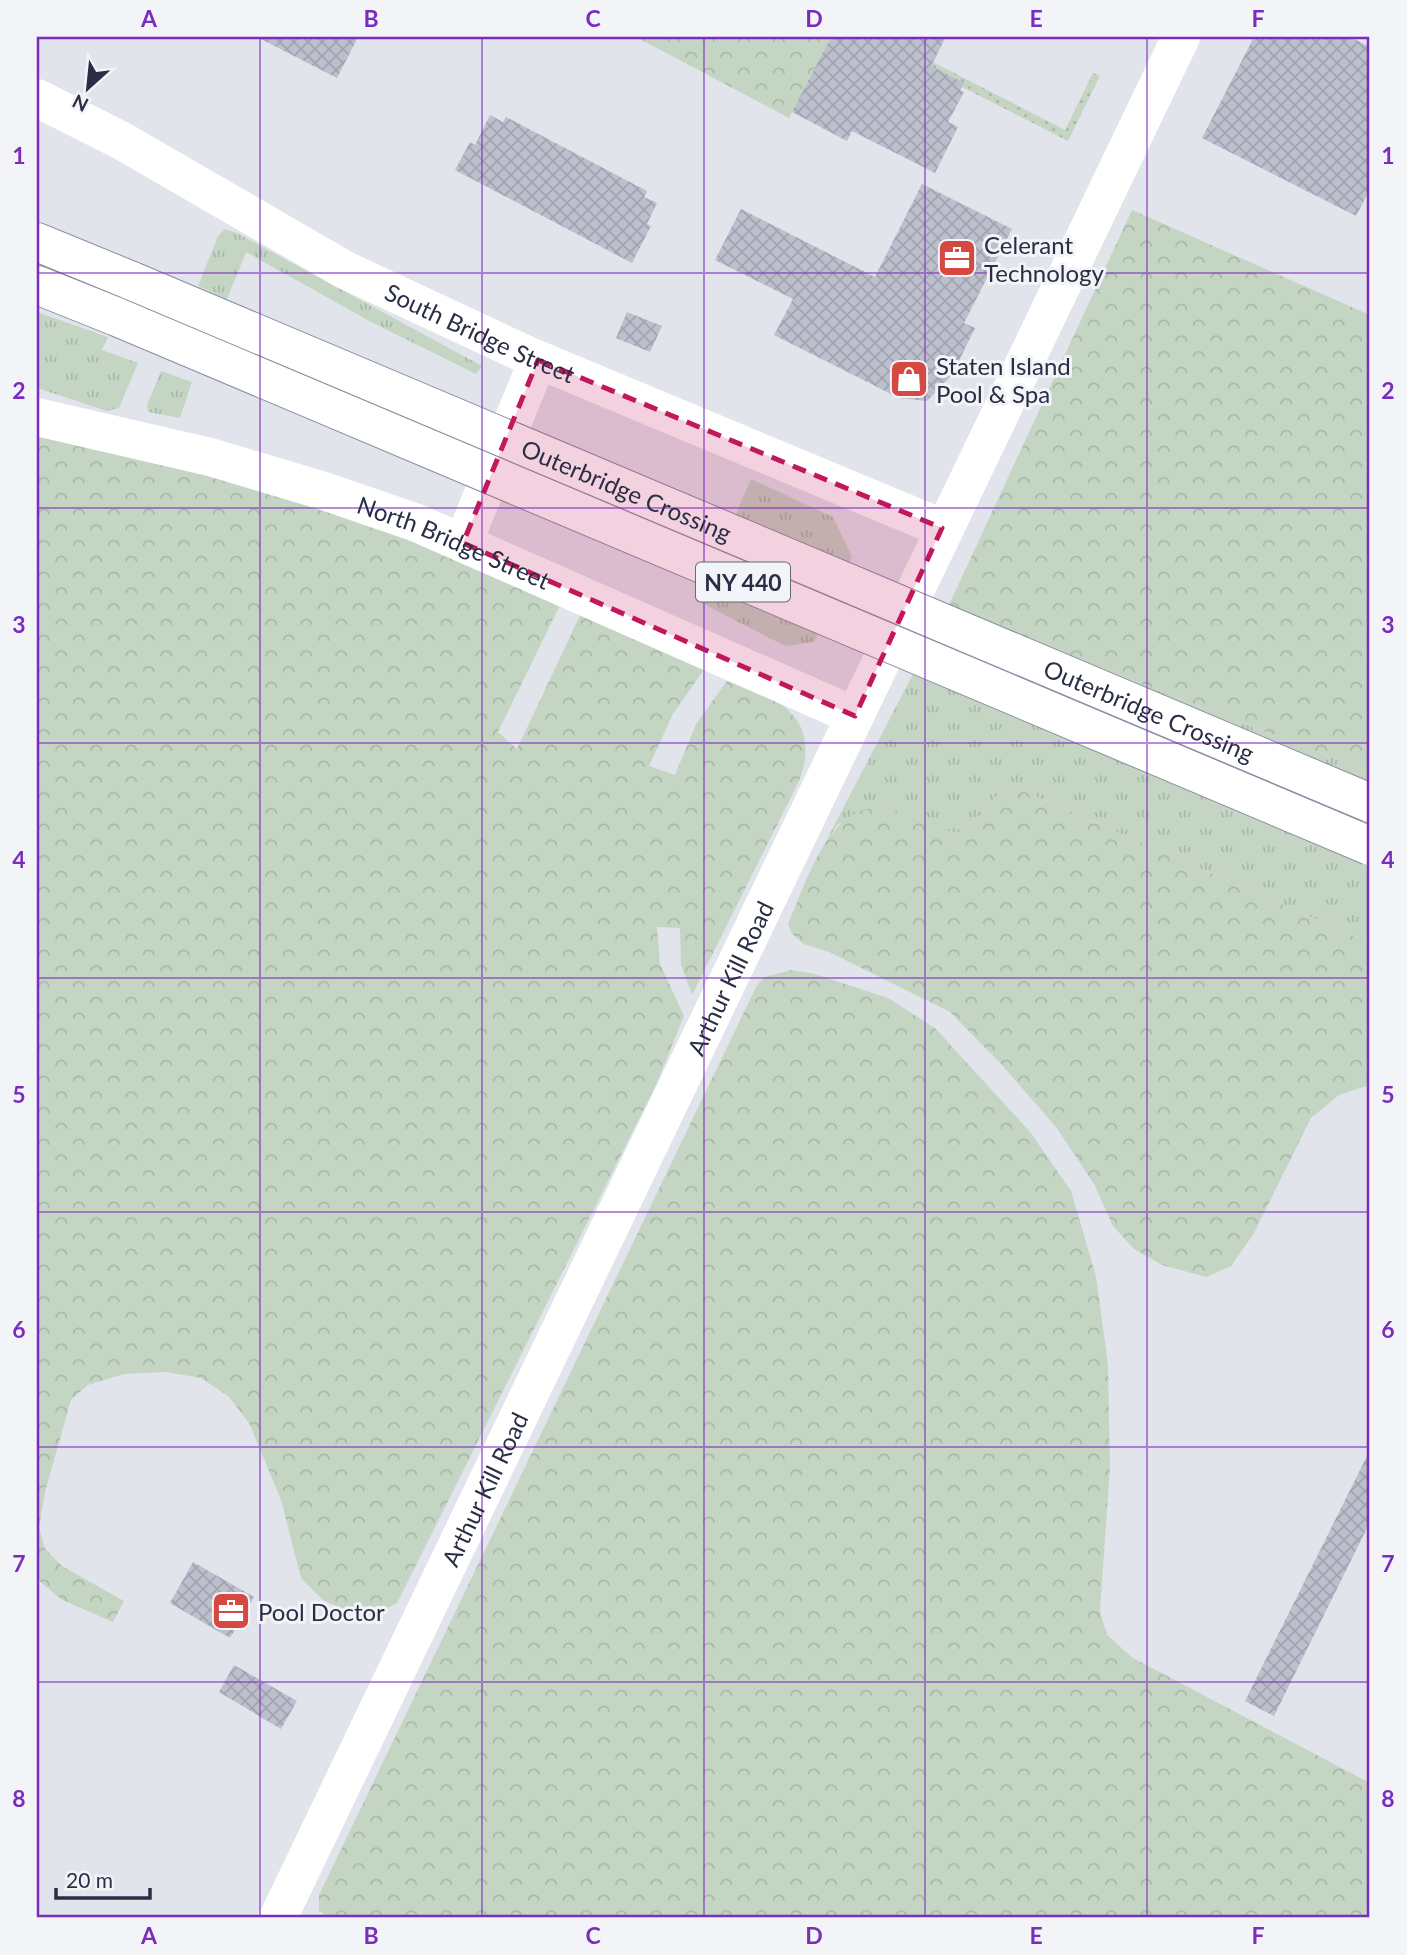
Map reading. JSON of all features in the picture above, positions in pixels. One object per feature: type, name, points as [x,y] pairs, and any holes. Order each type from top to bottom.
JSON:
[{"type":"main road","name":"Arthur Kill Road","points":[[278,1918],[855,716],[942,528],[1181,37]]},
{"type":"main road","name":"South Bridge Street","points":[[37,98],[124,142],[345,270],[538,360],[942,528]]},
{"type":"main road","name":"Outerbridge Crossing","points":[[37,242],[1370,803]]},
{"type":"main road","name":"Outerbridge Crossing","points":[[37,285],[1370,846]]},
{"type":"main road","points":[[463,543],[538,360]]},
{"type":"main road","name":"North Bridge Street","points":[[37,418],[210,457],[360,503],[463,543],[855,716]]},
{"type":"highlighted area","points":[[538,360],[942,528],[855,716],[463,543]]},
{"type":"green space","points":[[636,37],[831,37],[789,118]]},
{"type":"green space","points":[[933,62],[1065,130],[1093,73],[1100,76],[1068,141],[962,87],[931,66]]},
{"type":"green space","points":[[1132,210],[1370,315],[1370,772],[947,609]]},
{"type":"green space","points":[[225,229],[237,233],[482,366],[476,374],[371,322],[246,252],[227,299],[198,286],[218,236]]},
{"type":"green space","points":[[37,312],[108,337],[102,350],[138,363],[119,408],[107,411],[37,388]]},
{"type":"green space","points":[[161,371],[192,382],[180,418],[148,412],[147,405]]},
{"type":"green space","points":[[37,424],[335,509],[563,599],[498,732],[517,749],[583,609],[710,661],[673,714],[649,766],[675,775],[696,724],[732,674],[780,703],[792,714],[805,742],[805,759],[799,781],[692,995],[681,965],[680,928],[657,927],[660,964],[684,1016],[656,1085],[397,1603],[379,1612],[353,1614],[323,1600],[301,1578],[281,1500],[249,1423],[228,1396],[201,1378],[165,1372],[124,1374],[88,1385],[71,1400],[45,1492],[39,1528],[45,1549],[62,1566],[124,1601],[113,1622],[62,1600],[37,1579]]},
{"type":"green space","points":[[751,479],[833,517],[852,557],[814,642],[785,646],[698,601]]},
{"type":"green space","points":[[947,609],[1370,772],[1370,943],[1005,783],[988,809],[958,833],[935,829],[891,810],[838,824],[826,841]]},
{"type":"green space","points":[[1005,783],[1370,943],[1370,1085],[1339,1095],[1311,1118],[1253,1235],[1231,1266],[1206,1277],[1162,1265],[1134,1249],[1113,1226],[1094,1184],[1056,1127],[1001,1064],[950,1012],[829,952],[804,944],[792,934],[788,924],[813,866],[837,828],[852,815],[870,809],[891,810],[958,833],[988,809]]},
{"type":"green space","points":[[791,970],[815,974],[888,998],[935,1028],[1031,1133],[1071,1191],[1096,1276],[1108,1365],[1110,1466],[1100,1611],[1107,1635],[1133,1658],[1370,1783],[1370,1918],[330,1918],[319,1911],[319,1895],[757,985],[765,977]]},
{"type":"building","points":[[257,37],[358,37],[337,78]]},
{"type":"building","points":[[831,37],[946,37],[931,66],[964,83],[960,90],[964,92],[948,122],[958,127],[935,173],[852,131],[847,141],[792,112]]},
{"type":"building","points":[[1254,37],[1350,37],[1370,47],[1370,189],[1356,216],[1202,138]]},
{"type":"building","points":[[490,115],[503,122],[506,117],[647,191],[644,197],[657,203],[647,224],[651,226],[632,263],[455,170],[470,142],[475,145]]},
{"type":"building","points":[[922,184],[1012,229],[964,323],[975,328],[952,375],[927,401],[899,398],[774,335],[793,299],[715,260],[741,209],[875,277]]},
{"type":"building","points":[[627,312],[662,326],[650,352],[616,338]]},
{"type":"building","points":[[1370,1450],[1370,1522],[1274,1716],[1245,1701]]},
{"type":"building","points":[[193,1562],[254,1597],[230,1638],[170,1603]]},
{"type":"building","points":[[234,1665],[297,1701],[281,1729],[219,1692]]},
{"type":"place","name":"Celerant Technology","points":[[957,258]]},
{"type":"place","name":"Staten Island Pool & Spa","points":[[909,379]]},
{"type":"place","name":"Pool Doctor","points":[[231,1611]]}]
